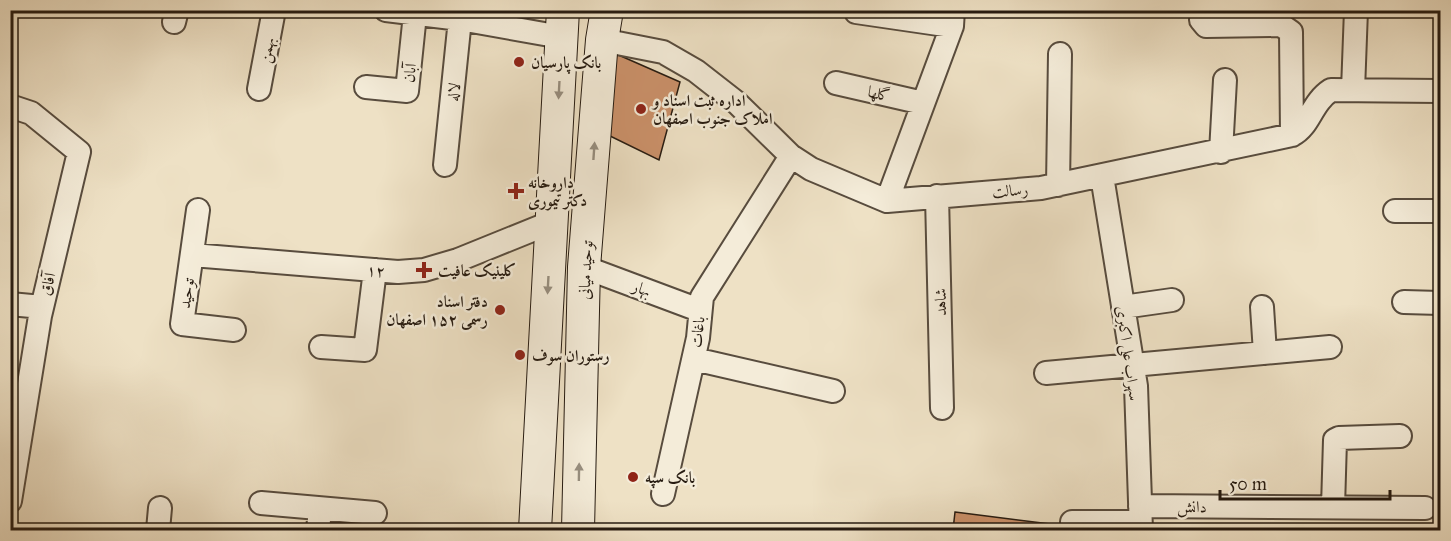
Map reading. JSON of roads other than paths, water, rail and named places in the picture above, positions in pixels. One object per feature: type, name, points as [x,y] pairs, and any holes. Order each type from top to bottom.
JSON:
[{"type":"main road","points":[[535,531],[562,24]]},
{"type":"main road","name":"توحید میانی","points":[[578,531],[584,267],[604,25]]},
{"type":"main road","points":[[554,184],[592,183]]},
{"type":"street","name":"بهمن","points":[[258,89],[274,10]]},
{"type":"street","points":[[386,10],[460,19],[562,24]]},
{"type":"street","points":[[1202,10],[1201,20],[1206,26],[1281,25],[1291,32],[1292,135]]},
{"type":"street","points":[[1353,90],[1356,10]]},
{"type":"street","points":[[856,12],[953,18],[887,201]]},
{"type":"street","name":"آبان","points":[[366,87],[407,91],[415,14]]},
{"type":"street","name":"لاله","points":[[446,165],[460,19]]},
{"type":"street","name":"رسالت","points":[[604,25],[663,52],[696,71],[737,103],[791,156],[811,169],[887,201],[1058,185],[1292,135]]},
{"type":"street","points":[[1058,185],[1060,54]]},
{"type":"street","points":[[1221,152],[1225,80]]},
{"type":"street","name":"گلها","points":[[836,83],[923,104]]},
{"type":"street","points":[[1292,135],[1303,126],[1321,97],[1331,90],[1440,91]]},
{"type":"street","name":"آفاق","points":[[10,105],[31,113],[79,152],[42,308],[10,501]]},
{"type":"street","name":"باغات","points":[[663,494],[694,359],[702,297],[791,156]]},
{"type":"street","name":"سهراب علی اکبری","points":[[1102,177],[1136,386],[1140,520]]},
{"type":"street","name":"شاهد","points":[[937,196],[942,408]]},
{"type":"street","name":"توحید","points":[[198,210],[182,324],[234,330]]},
{"type":"street","points":[[1395,211],[1440,211]]},
{"type":"street","name":"۱۲","points":[[192,255],[375,270],[424,270],[552,222]]},
{"type":"street","name":"بهار","points":[[584,267],[699,310]]},
{"type":"street","points":[[321,347],[365,350],[375,270]]},
{"type":"street","points":[[1123,307],[1172,300]]},
{"type":"street","points":[[1404,302],[1440,303]]},
{"type":"street","points":[[10,304],[42,308]]},
{"type":"street","points":[[1262,307],[1264,353]]},
{"type":"street","points":[[1046,373],[1330,347]]},
{"type":"street","points":[[694,359],[832,391]]},
{"type":"street","points":[[1333,507],[1335,440],[1400,436]]},
{"type":"street","points":[[261,503],[319,520],[375,513]]},
{"type":"street","name":"دانش","points":[[1072,522],[1140,520],[1333,507],[1425,508]]},
{"type":"place","name":"بانک پارسیان","points":[[519,62]]},
{"type":"place","name":"اداره ثبت اسناد و املاک جنوب اصفهان","points":[[641,109]]},
{"type":"place","name":"داروخانه دکتر تیموری","points":[[516,191]]},
{"type":"place","name":"کلینیک عافیت","points":[[424,270]]},
{"type":"place","name":"دفتر اسناد رسمی ۱۵۲ اصفهان","points":[[500,310]]},
{"type":"place","name":"رستوران سوف","points":[[520,355]]},
{"type":"place","name":"بانک سپه","points":[[633,477]]}]
